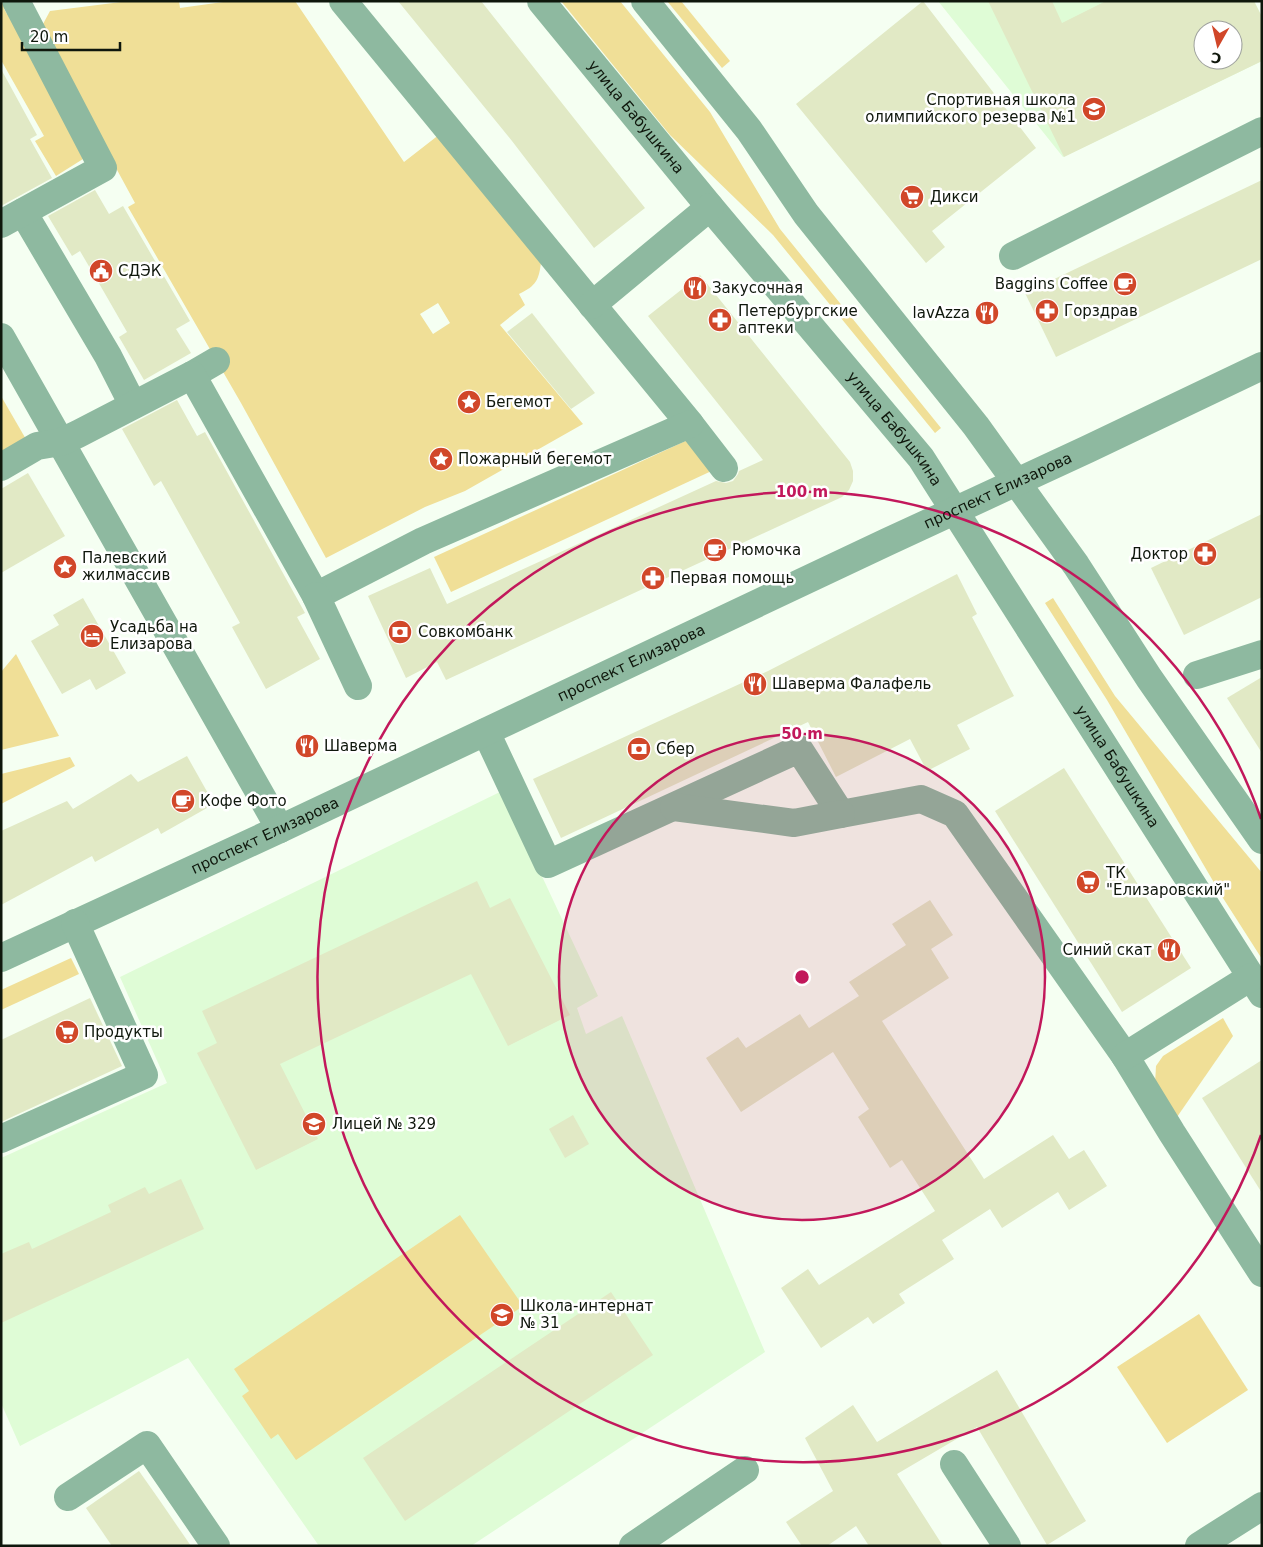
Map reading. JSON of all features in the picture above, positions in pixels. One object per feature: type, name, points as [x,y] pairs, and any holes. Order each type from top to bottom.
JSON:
[{"type":"street","points":[[16,1],[103,168],[12,218],[108,356],[133,405]]},
{"type":"street","points":[[343,1],[724,468]]},
{"type":"street","name":"улица Бабушкина","points":[[541,1],[920,458],[1256,985]]},
{"type":"street","points":[[645,1],[749,130],[806,214],[976,426],[1076,565],[1149,678],[1262,840]]},
{"type":"street","points":[[1014,256],[1262,131]]},
{"type":"street","points":[[592,305],[710,207]]},
{"type":"street","points":[[1,336],[280,829]]},
{"type":"street","points":[[1,467],[37,446],[62,442],[192,375],[216,360]]},
{"type":"street","name":"проспект Елизарова","points":[[1,958],[75,922],[280,829],[1262,366]]},
{"type":"street","points":[[192,375],[316,596],[358,686]]},
{"type":"street","points":[[316,596],[424,541],[690,424]]},
{"type":"street","points":[[1197,675],[1262,654]]},
{"type":"street","points":[[486,732],[548,864],[799,749],[841,814]]},
{"type":"street","points":[[674,807],[794,823],[922,799],[955,814],[1125,1056],[1262,1273]]},
{"type":"street","points":[[1,1139],[144,1075],[75,922]]},
{"type":"street","points":[[1125,1056],[1256,985]]},
{"type":"street","points":[[68,1497],[147,1446],[216,1546]]},
{"type":"street","points":[[954,1464],[1007,1546]]},
{"type":"street","points":[[633,1546],[745,1470]]},
{"type":"street","points":[[1199,1546],[1262,1506]]},
{"type":"shaded area","points":[[1,1],[3,1],[6,7],[4,9],[7,14],[9,13],[83,159],[56,176],[35,141],[44,136],[1,60]]},
{"type":"shaded area","points":[[129,1],[179,1],[180,8],[230,1],[295,1],[404,162],[440,134],[541,262],[536,282],[519,294],[525,305],[500,325],[583,424],[465,491],[425,507],[326,558],[241,403],[128,207],[135,203],[47,41],[43,24],[50,11]],"holes":[[[438,303],[450,323],[433,334],[420,314]]]},
{"type":"shaded area","points":[[561,1],[620,1],[710,112],[780,229],[941,428],[935,433],[773,235],[670,135]]},
{"type":"shaded area","points":[[667,1],[681,1],[730,61],[722,68]]},
{"type":"shaded area","name":"Спортивная школа олимпийского резерва №1","points":[[938,1],[1254,1],[1262,17],[1262,61],[1063,157]]},
{"type":"shaded area","points":[[1,396],[27,441],[1,455]]},
{"type":"shaded area","points":[[692,438],[718,468],[451,592],[434,557]]},
{"type":"shaded area","points":[[1053,598],[1115,696],[1262,873],[1262,959],[1223,898],[1107,700],[1045,603]]},
{"type":"shaded area","points":[[16,654],[59,736],[1,750],[1,672]]},
{"type":"shaded area","points":[[70,757],[75,766],[1,804],[1,774]]},
{"type":"shaded area","points":[[502,791],[598,996],[577,1008],[586,1034],[622,1016],[765,1352],[471,1546],[319,1546],[188,1358],[20,1446],[1,1403],[1,1158],[167,1083],[120,977]]},
{"type":"shaded area","points":[[71,958],[79,974],[1,1010],[1,990]]},
{"type":"shaded area","points":[[1223,1018],[1233,1036],[1177,1117],[1155,1084],[1156,1066],[1163,1056]]},
{"type":"shaded area","points":[[460,1215],[523,1306],[296,1460],[278,1434],[271,1439],[242,1396],[249,1391],[234,1369]]},
{"type":"shaded area","points":[[1199,1314],[1248,1390],[1167,1443],[1117,1367]]},
{"type":"building","points":[[398,1],[481,1],[645,208],[594,248],[512,141]]},
{"type":"building","points":[[923,1],[1036,148],[932,231],[945,247],[926,263],[796,104]]},
{"type":"building","name":"Спортивная школа олимпийского резерва №1","points":[[988,1],[1052,1],[1062,23],[1106,1],[1254,1],[1262,17],[1262,61],[1064,157]]},
{"type":"building","points":[[1,69],[37,135],[30,139],[52,178],[1,206]]},
{"type":"building","points":[[1262,180],[1262,259],[1056,357],[1025,293]]},
{"type":"building","points":[[95,190],[109,214],[123,206],[190,321],[176,329],[191,353],[144,380],[119,337],[127,332],[80,251],[72,256],[48,216]]},
{"type":"building","points":[[700,275],[850,462],[853,471],[853,481],[849,490],[842,497],[446,680],[437,662],[406,678],[368,596],[430,568],[447,604],[716,481],[726,483],[733,481],[739,471],[763,460],[648,316]]},
{"type":"building","points":[[532,313],[595,393],[571,409],[507,332]]},
{"type":"building","points":[[177,400],[197,436],[205,432],[305,613],[297,617],[320,659],[266,689],[232,627],[240,623],[161,481],[154,486],[122,429]]},
{"type":"building","points":[[28,473],[65,536],[1,573],[1,489]]},
{"type":"building","points":[[1262,514],[1262,597],[1184,635],[1151,568]]},
{"type":"building","points":[[957,574],[977,614],[972,617],[1014,696],[957,725],[970,749],[927,771],[910,739],[836,777],[808,722],[561,838],[533,779],[768,671]]},
{"type":"building","points":[[83,598],[126,673],[96,690],[90,679],[62,694],[31,641],[59,625],[53,615]]},
{"type":"building","points":[[1262,677],[1262,753],[1227,698]]},
{"type":"building","points":[[187,756],[214,804],[161,834],[158,828],[95,862],[92,856],[1,905],[1,831],[67,801],[73,809],[131,774],[138,782]]},
{"type":"building","name":"ТК \"Елизаровский\"","points":[[1064,768],[1191,968],[1122,1012],[995,811]]},
{"type":"building","points":[[477,881],[490,908],[510,898],[570,1015],[508,1046],[471,974],[280,1064],[318,1139],[256,1170],[197,1053],[217,1043],[202,1011]]},
{"type":"building","points":[[930,900],[953,935],[931,949],[949,978],[882,1021],[984,1179],[1053,1135],[1069,1159],[1084,1150],[1107,1186],[1069,1210],[1058,1192],[1002,1228],[990,1209],[942,1240],[954,1259],[899,1294],[905,1303],[873,1324],[868,1317],[821,1348],[781,1288],[808,1269],[819,1285],[935,1211],[902,1160],[890,1168],[858,1117],[869,1109],[833,1052],[741,1112],[706,1058],[738,1037],[746,1048],[800,1014],[809,1028],[859,996],[849,982],[906,945],[892,924]]},
{"type":"building","points":[[90,998],[122,1066],[1,1122],[1,1040]]},
{"type":"building","points":[[1262,1060],[1262,1193],[1202,1098]]},
{"type":"building","points":[[573,1115],[589,1144],[565,1158],[549,1129]]},
{"type":"building","points":[[181,1179],[204,1229],[1,1323],[1,1254],[29,1242],[32,1249],[111,1212],[108,1205],[145,1187],[149,1194]]},
{"type":"building","points":[[611,1292],[653,1355],[405,1521],[363,1458]]},
{"type":"building","points":[[997,1370],[1086,1521],[1047,1545],[977,1427],[897,1474],[943,1546],[869,1546],[856,1526],[827,1546],[802,1546],[786,1522],[833,1491],[805,1438],[853,1405],[877,1442]]},
{"type":"building","points":[[139,1471],[191,1546],[112,1546],[86,1508]]},
{"type":"place","name":"Спортивная школа олимпийского резерва №1","points":[[1094,109]]},
{"type":"place","name":"Дикси","points":[[912,197]]},
{"type":"place","name":"СДЭК","points":[[101,271]]},
{"type":"place","name":"Baggins Coffee","points":[[1125,284]]},
{"type":"place","name":"Закусочная","points":[[695,288]]},
{"type":"place","name":"Горздрав","points":[[1047,311]]},
{"type":"place","name":"lavAzza","points":[[987,313]]},
{"type":"place","name":"Петербургские аптеки","points":[[720,320]]},
{"type":"place","name":"Бегемот","points":[[469,402]]},
{"type":"place","name":"Пожарный бегемот","points":[[441,459]]},
{"type":"place","name":"Рюмочка","points":[[715,550]]},
{"type":"place","name":"Доктор","points":[[1205,554]]},
{"type":"place","name":"Палевский жилмассив","points":[[65,567]]},
{"type":"place","name":"Первая помощь","points":[[653,578]]},
{"type":"place","name":"Совкомбанк","points":[[400,632]]},
{"type":"place","name":"Усадьба на Елизарова","points":[[92,636]]},
{"type":"place","name":"Шаверма Фалафель","points":[[755,684]]},
{"type":"place","name":"Шаверма","points":[[307,746]]},
{"type":"place","name":"Сбер","points":[[639,749]]},
{"type":"place","name":"Кофе Фото","points":[[183,801]]},
{"type":"place","name":"ТК \"Елизаровский\"","points":[[1088,882]]},
{"type":"place","name":"Синий скат","points":[[1169,950]]},
{"type":"place","name":"Продукты","points":[[67,1032]]},
{"type":"place","name":"Лицей № 329","points":[[314,1124]]},
{"type":"place","name":"Школа-интернат № 31","points":[[502,1315]]}]
